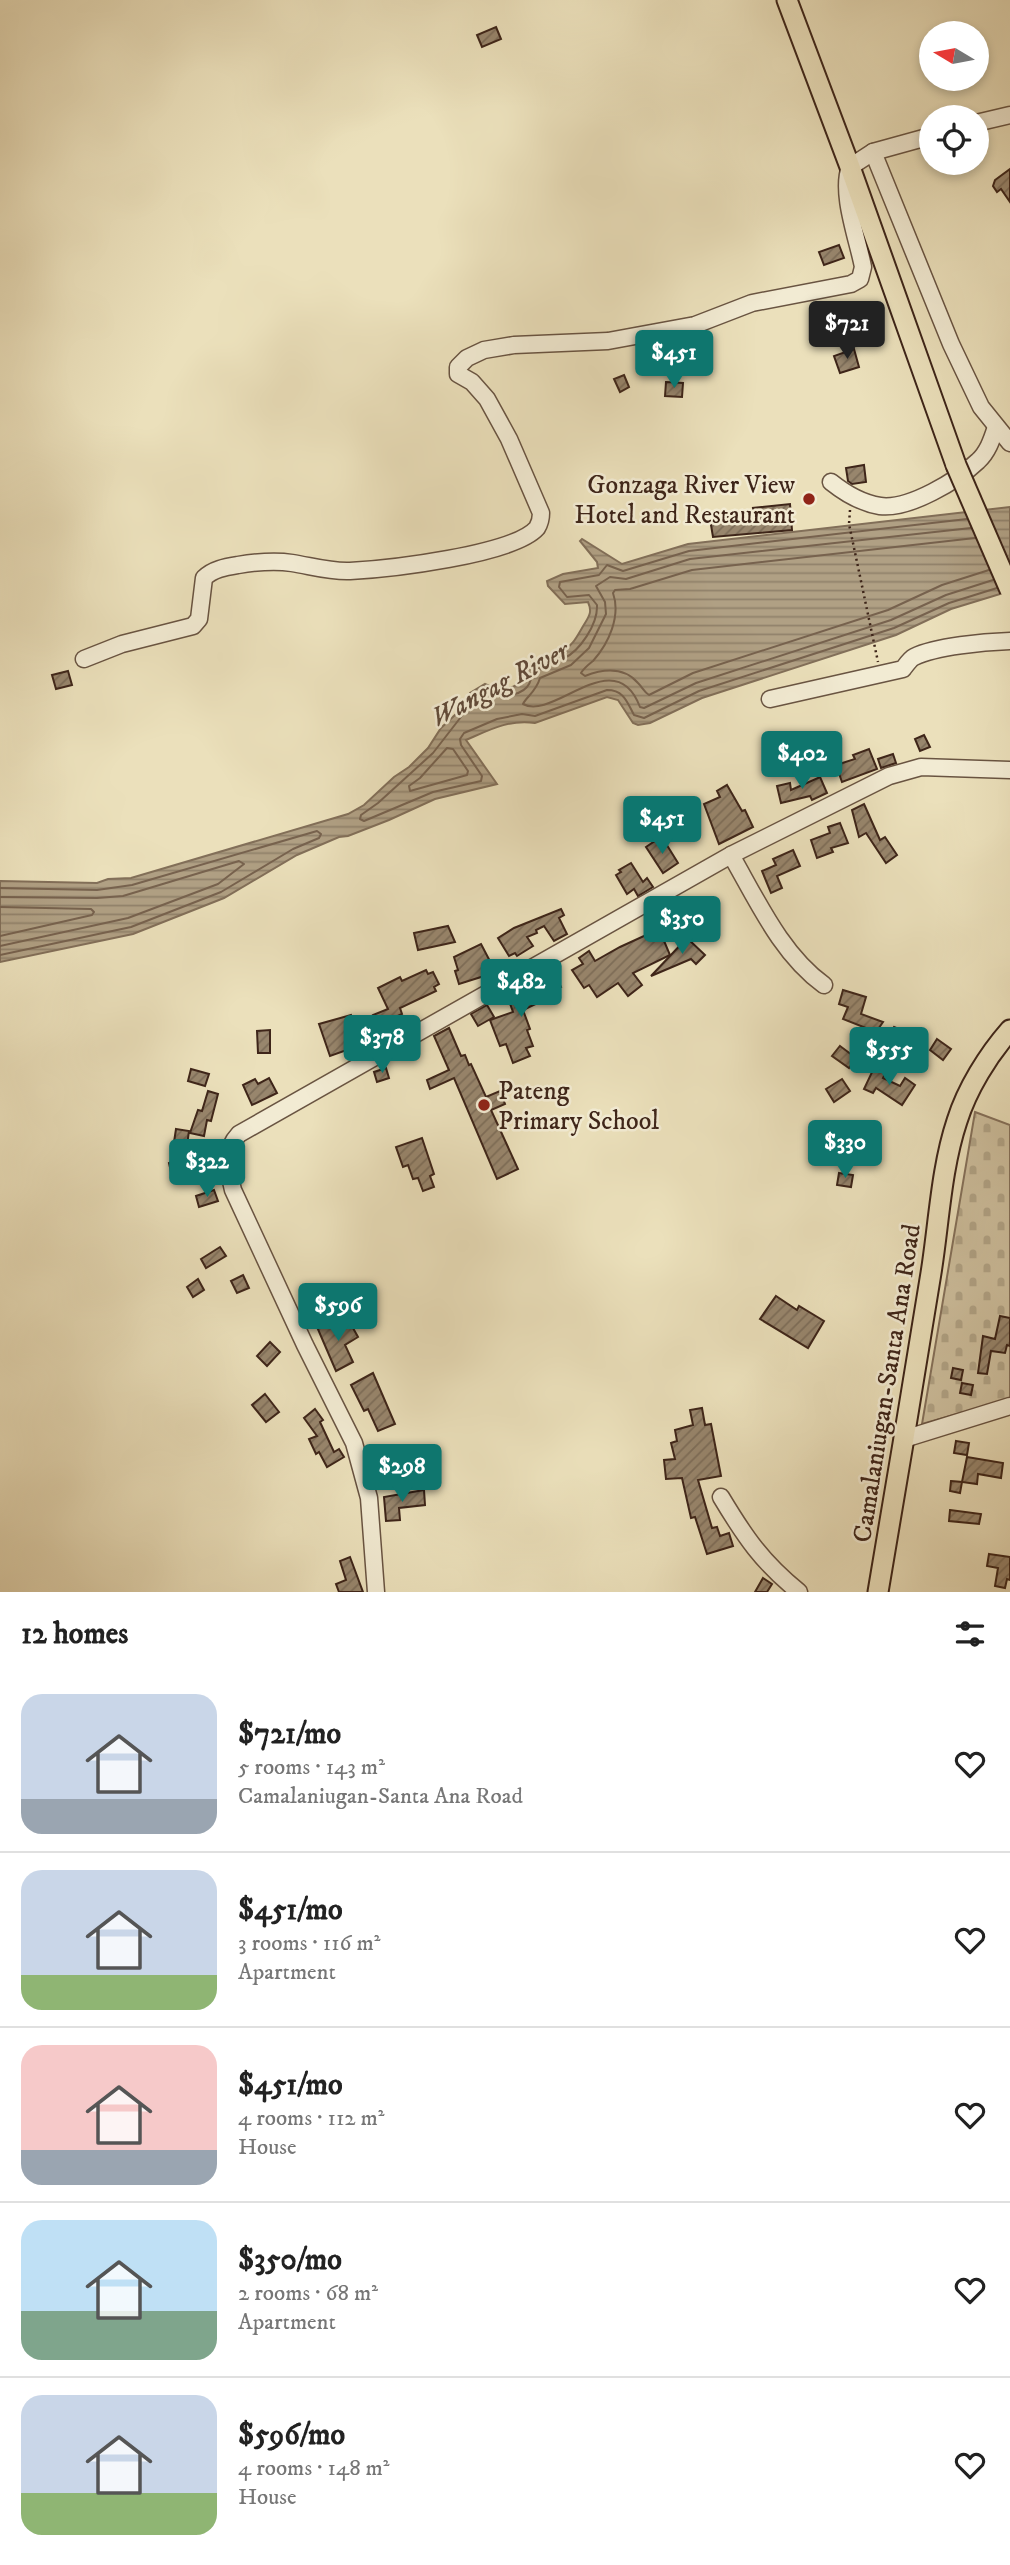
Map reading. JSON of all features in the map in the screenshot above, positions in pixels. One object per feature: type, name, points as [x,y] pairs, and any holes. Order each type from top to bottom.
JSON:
[{"type":"main road","points":[[787,0],[850,167],[956,465],[1010,590]]},
{"type":"main road","name":"Camalaniugan-Santa Ana Road","points":[[878,1592],[951,1142],[967,1097],[999,1042],[1010,1030]]},
{"type":"street","points":[[989,120],[1010,115]]},
{"type":"street","points":[[84,659],[122,644],[195,625],[199,619],[204,578],[212,571],[226,567],[259,562],[289,562],[348,571],[383,568],[472,556],[531,532],[539,524],[541,513],[495,412],[480,390],[458,374],[460,364],[484,349],[608,341],[658,333],[695,325],[752,303],[800,292],[840,287],[857,281],[863,275],[863,267],[849,203],[847,183],[850,167],[873,152],[919,139]]},
{"type":"street","points":[[873,152],[951,344],[981,407],[1010,443]]},
{"type":"street","points":[[831,482],[850,497],[882,506],[900,504],[944,485],[979,461],[996,427]]},
{"type":"street","points":[[770,699],[903,669],[912,657],[986,642],[1010,641]]},
{"type":"street","points":[[376,1592],[369,1497],[354,1443],[233,1190],[228,1166],[233,1142],[240,1135],[731,855],[905,770],[921,767],[1010,770]]},
{"type":"street","points":[[731,855],[770,923],[808,973],[824,985]]},
{"type":"street","points":[[904,1439],[1010,1406]]},
{"type":"street","points":[[721,1497],[750,1545],[773,1572],[799,1592]]},
{"type":"path","points":[[849,524],[878,659]]},
{"type":"green space","points":[[975,1112],[1010,1125],[1010,1399],[922,1424]]},
{"type":"water","points":[[1010,507],[1010,591],[951,609],[896,635],[702,698],[650,723],[633,723],[618,700],[607,697],[535,723],[508,724],[491,729],[466,740],[497,784],[435,799],[389,820],[339,837],[297,855],[224,898],[133,934],[0,962],[0,881],[97,883],[108,879],[131,878],[348,814],[364,805],[428,748],[470,693],[485,684],[500,688],[515,686],[523,680],[523,674],[531,666],[561,653],[572,643],[589,615],[588,602],[565,604],[548,586],[547,581],[563,574],[598,568],[597,562],[580,541],[582,539],[622,564],[688,544]]},
{"type":"building","points":[[496,27],[501,39],[482,47],[477,35]]},
{"type":"building","points":[[1010,169],[1010,202],[1001,189],[997,192],[993,186],[995,180]]},
{"type":"building","points":[[839,245],[844,258],[824,265],[819,252]]},
{"type":"building","points":[[854,349],[859,367],[840,373],[834,356]]},
{"type":"building","points":[[624,375],[629,387],[620,392],[614,379]]},
{"type":"building","points":[[666,382],[683,383],[682,397],[665,396]]},
{"type":"building","points":[[864,465],[866,482],[852,484],[848,481],[846,468]]},
{"type":"building","points":[[790,504],[792,530],[713,537],[710,519],[754,513],[753,508]]},
{"type":"building","points":[[68,671],[72,685],[56,689],[52,675]]},
{"type":"building","points":[[924,735],[930,747],[920,751],[915,739]]},
{"type":"building","points":[[869,749],[877,769],[842,782],[836,765],[855,759],[853,755]]},
{"type":"building","points":[[893,754],[896,763],[881,768],[878,759]]},
{"type":"building","points":[[820,777],[827,793],[812,800],[810,796],[781,803],[777,786],[790,783],[791,790]]},
{"type":"building","points":[[727,785],[742,811],[745,810],[753,827],[719,844],[704,804],[720,797],[717,791]]},
{"type":"building","points":[[864,804],[880,840],[885,837],[897,855],[886,863],[866,833],[859,837],[852,810]]},
{"type":"building","points":[[840,823],[848,843],[831,848],[833,852],[817,858],[811,840],[830,833],[828,827]]},
{"type":"building","points":[[658,839],[661,844],[665,842],[678,863],[663,873],[646,847]]},
{"type":"building","points":[[793,850],[800,866],[777,876],[782,888],[771,893],[762,871],[776,865],[773,859]]},
{"type":"building","points":[[631,863],[643,882],[647,878],[653,887],[638,896],[634,889],[627,894],[616,875]]},
{"type":"building","points":[[679,897],[686,911],[676,916],[669,902]]},
{"type":"building","points":[[561,909],[564,915],[559,918],[567,934],[554,941],[544,926],[527,937],[533,946],[517,956],[515,953],[509,956],[498,938],[514,928]]},
{"type":"building","points":[[448,926],[455,942],[418,950],[414,933]]},
{"type":"building","points":[[659,929],[670,955],[633,973],[642,985],[628,996],[618,983],[597,997],[589,985],[584,988],[572,970],[583,964],[579,958],[589,951],[595,961]]},
{"type":"building","points":[[687,938],[705,955],[696,964],[691,959],[651,976]]},
{"type":"building","points":[[481,944],[494,969],[481,977],[459,984],[454,957]]},
{"type":"building","points":[[426,970],[428,974],[433,972],[439,984],[434,987],[436,991],[400,1008],[402,1014],[391,1019],[393,1025],[380,1031],[373,1015],[388,1009],[378,988],[400,977],[402,981]]},
{"type":"building","points":[[555,974],[561,987],[542,996],[544,1000],[523,1010],[533,1046],[526,1048],[530,1056],[513,1063],[506,1044],[500,1046],[490,1020],[513,1012],[508,998]]},
{"type":"building","points":[[843,990],[866,997],[861,1014],[883,1022],[876,1032],[843,1019],[848,1007],[839,1004]]},
{"type":"building","points":[[487,1005],[494,1017],[478,1026],[471,1014]]},
{"type":"building","points":[[351,1015],[361,1045],[330,1056],[319,1024]]},
{"type":"building","points":[[894,1027],[906,1032],[902,1042],[889,1037]]},
{"type":"building","points":[[449,1028],[461,1056],[465,1055],[469,1065],[471,1064],[486,1097],[500,1091],[505,1104],[491,1110],[518,1169],[497,1179],[454,1078],[430,1089],[427,1080],[449,1070],[434,1036]]},
{"type":"building","points":[[270,1030],[270,1053],[258,1053],[257,1031]]},
{"type":"building","points":[[937,1039],[951,1049],[943,1060],[930,1050]]},
{"type":"building","points":[[840,1046],[856,1058],[849,1068],[832,1056]]},
{"type":"building","points":[[386,1068],[389,1078],[377,1082],[374,1072]]},
{"type":"building","points":[[874,1068],[886,1072],[883,1078],[900,1086],[905,1078],[915,1085],[902,1105],[876,1088],[873,1093],[864,1089]]},
{"type":"building","points":[[191,1069],[209,1074],[205,1086],[188,1081]]},
{"type":"building","points":[[269,1078],[277,1093],[252,1105],[243,1085],[255,1079],[258,1084]]},
{"type":"building","points":[[842,1079],[850,1091],[834,1102],[826,1089]]},
{"type":"building","points":[[208,1091],[218,1094],[211,1121],[207,1120],[204,1136],[190,1133],[198,1110],[202,1111]]},
{"type":"building","points":[[856,1125],[875,1128],[873,1146],[853,1143]]},
{"type":"building","points":[[176,1129],[189,1131],[185,1159],[213,1155],[215,1169],[184,1173],[185,1178],[173,1181],[169,1163]]},
{"type":"building","points":[[422,1138],[434,1174],[430,1176],[434,1187],[423,1191],[418,1178],[413,1179],[408,1165],[403,1167],[396,1147]]},
{"type":"building","points":[[839,1173],[853,1175],[851,1187],[837,1185]]},
{"type":"building","points":[[214,1190],[218,1201],[199,1207],[196,1196]]},
{"type":"building","points":[[220,1247],[226,1256],[206,1268],[201,1259]]},
{"type":"building","points":[[243,1275],[249,1288],[237,1293],[231,1281]]},
{"type":"building","points":[[198,1279],[204,1290],[193,1297],[187,1287]]},
{"type":"building","points":[[776,1296],[797,1310],[799,1306],[824,1321],[808,1348],[760,1319]]},
{"type":"building","points":[[1000,1316],[1010,1318],[1010,1346],[1007,1345],[1005,1353],[991,1351],[987,1374],[978,1373],[983,1336],[995,1339]]},
{"type":"building","points":[[330,1321],[334,1331],[349,1321],[358,1337],[345,1345],[353,1362],[336,1371],[317,1327]]},
{"type":"building","points":[[270,1342],[280,1352],[267,1366],[257,1356]]},
{"type":"building","points":[[953,1368],[963,1370],[961,1380],[951,1378]]},
{"type":"building","points":[[373,1373],[395,1424],[378,1431],[368,1409],[364,1411],[351,1385]]},
{"type":"building","points":[[962,1383],[973,1385],[971,1395],[960,1393]]},
{"type":"building","points":[[265,1394],[279,1412],[266,1422],[252,1405]]},
{"type":"building","points":[[702,1408],[705,1425],[711,1424],[721,1476],[698,1480],[712,1528],[717,1527],[720,1536],[729,1533],[733,1546],[707,1554],[695,1517],[691,1518],[682,1478],[666,1479],[664,1460],[675,1459],[671,1443],[677,1441],[675,1430],[693,1425],[690,1410]]},
{"type":"building","points":[[315,1409],[323,1420],[320,1422],[334,1452],[339,1449],[344,1457],[327,1467],[319,1452],[316,1454],[309,1439],[317,1436],[304,1418]]},
{"type":"building","points":[[956,1441],[969,1443],[967,1455],[954,1453]]},
{"type":"building","points":[[967,1457],[1003,1463],[1001,1478],[978,1474],[977,1484],[962,1482]]},
{"type":"building","points":[[951,1481],[962,1482],[960,1493],[950,1491]]},
{"type":"building","points":[[424,1490],[425,1505],[399,1508],[400,1520],[386,1521],[384,1497]]},
{"type":"building","points":[[950,1510],[981,1514],[979,1524],[949,1521]]},
{"type":"building","points":[[989,1554],[1010,1557],[1010,1580],[1007,1579],[1005,1588],[995,1586],[998,1568],[987,1566]]},
{"type":"building","points":[[350,1557],[363,1592],[339,1592],[336,1584],[346,1580],[340,1561]]},
{"type":"building","points":[[763,1578],[772,1584],[767,1592],[755,1592]]},
{"type":"place","name":"Gonzaga River View Hotel and Restaurant","points":[[809,499]]},
{"type":"place","name":"Pateng Primary School","points":[[484,1105]]},
{"type":"water label","name":"Wangag River","points":[[499,683]]}]
